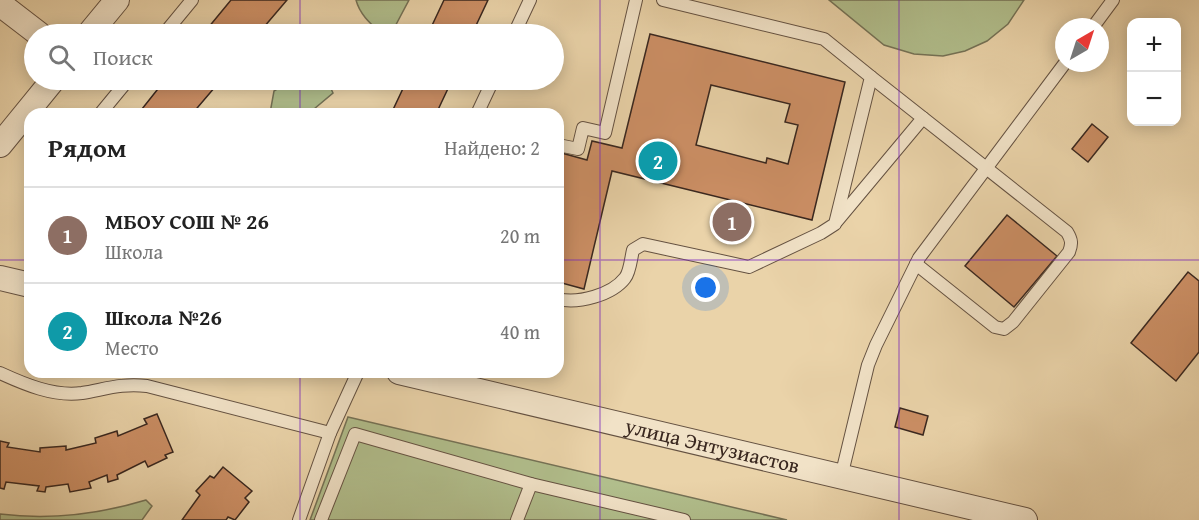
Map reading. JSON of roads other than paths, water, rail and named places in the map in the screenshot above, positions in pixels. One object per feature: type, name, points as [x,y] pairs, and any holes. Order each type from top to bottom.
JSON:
[{"type":"street","points":[[97,24],[117,0]]},
{"type":"street","points":[[0,4],[26,24]]},
{"type":"street","points":[[30,108],[45,90]]},
{"type":"street","points":[[0,145],[24,116]]},
{"type":"street","points":[[0,278],[24,284]]},
{"type":"street","name":"улица Энтузиастов","points":[[424,378],[1025,520]]},
{"type":"lane","points":[[172,24],[192,0]]},
{"type":"lane","points":[[519,24],[530,0]]},
{"type":"lane","points":[[564,146],[578,149],[583,128],[604,133],[636,0]]},
{"type":"lane","points":[[663,0],[824,39],[1067,232],[1071,239],[1069,252],[1013,322],[1004,329],[995,327],[916,264]]},
{"type":"lane","points":[[1100,18],[1113,0]]},
{"type":"lane","points":[[841,477],[868,365],[916,264],[1058,72]]},
{"type":"lane","points":[[835,224],[871,77]]},
{"type":"lane","points":[[105,108],[120,90]]},
{"type":"lane","points":[[480,108],[489,90]]},
{"type":"lane","points":[[564,300],[570,302],[589,298],[615,287],[627,278],[633,250],[643,244],[749,267],[821,233],[835,224],[923,118]]},
{"type":"lane","points":[[0,373],[22,383],[53,392],[80,393],[120,384],[147,386],[330,433]]},
{"type":"lane","points":[[299,520],[330,433],[355,378]]},
{"type":"lane","points":[[321,520],[355,435],[641,515],[684,520]]},
{"type":"lane","points":[[517,520],[531,484]]},
{"type":"place","name":"Школа №26","points":[[658,161]]},
{"type":"place","name":"МБОУ СОШ № 26","points":[[732,222]]}]
